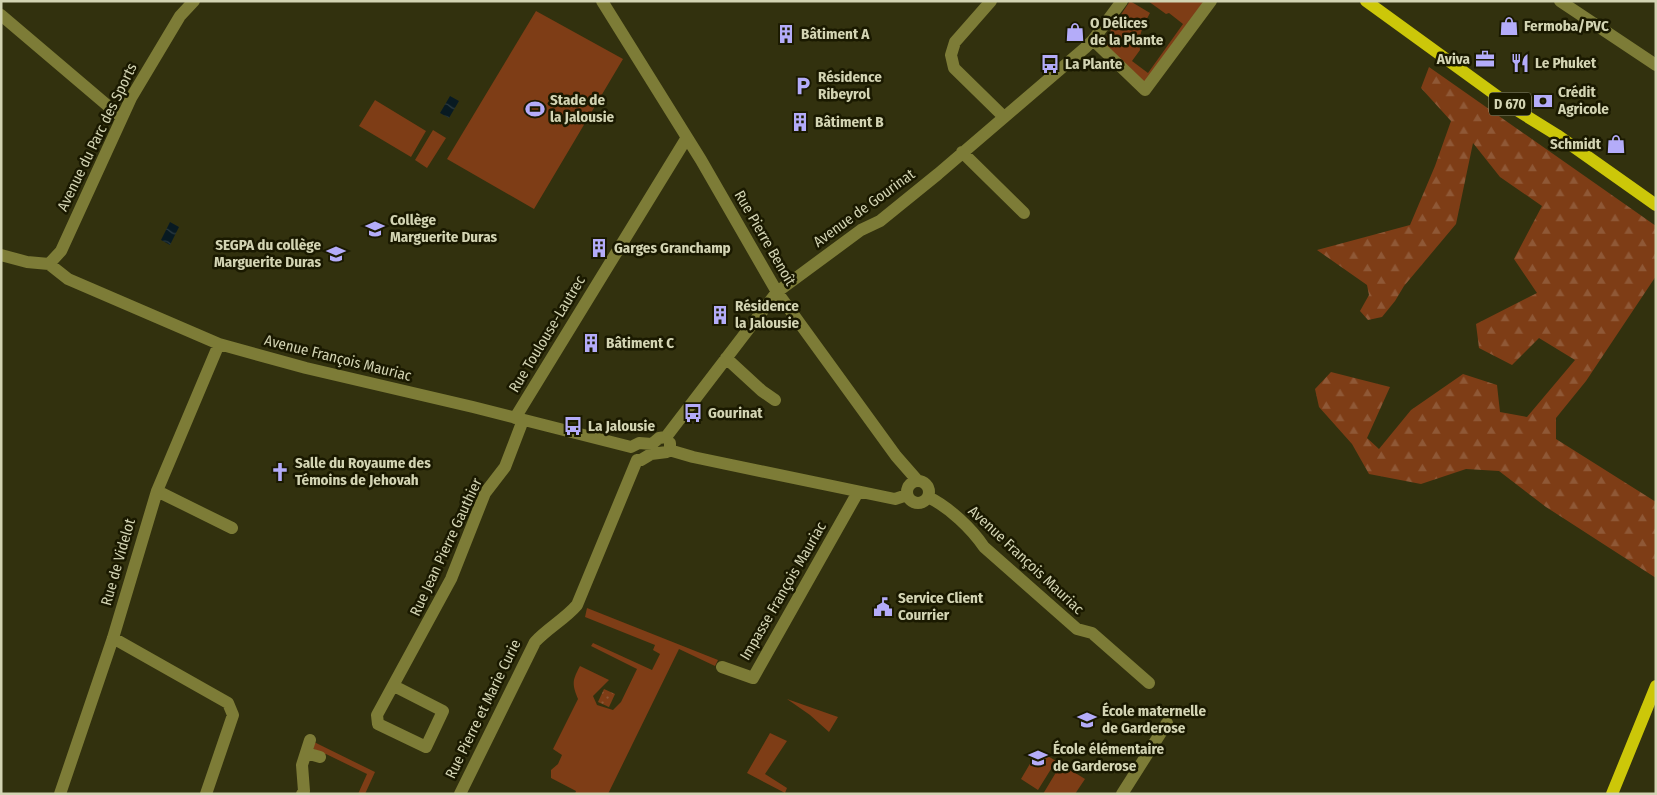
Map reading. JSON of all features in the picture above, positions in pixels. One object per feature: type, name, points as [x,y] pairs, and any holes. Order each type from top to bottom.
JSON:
[{"type":"main road","name":"D 670","points":[[1366,1],[1515,109],[1549,130],[1656,205]]},
{"type":"main road","points":[[1612,794],[1656,686]]},
{"type":"street","name":"Avenue du Parc des Sports","points":[[49,264],[61,251],[121,117],[180,16],[194,1]]},
{"type":"street","name":"Rue Pierre Benoît","points":[[602,1],[686,139],[701,160],[777,292],[896,456],[917,480]]},
{"type":"street","name":"Avenue de Gourinat","points":[[666,437],[777,292],[861,230],[880,221],[938,174],[1093,40],[1122,1]]},
{"type":"street","points":[[1093,40],[1145,90],[1211,1]]},
{"type":"street","points":[[1560,1],[1656,65]]},
{"type":"street","points":[[983,4],[955,42],[951,55],[954,68],[1004,117]]},
{"type":"street","points":[[1,15],[121,117]]},
{"type":"street","name":"Rue Toulouse-Lautrec","points":[[519,419],[686,139]]},
{"type":"street","points":[[962,152],[1024,213]]},
{"type":"street","points":[[1,255],[26,262],[49,264]]},
{"type":"street","name":"Avenue François Mauriac","points":[[49,264],[68,279],[219,344],[306,368],[632,447],[639,443],[652,444],[659,438],[666,437]]},
{"type":"street","name":"Rue de Videlot","points":[[60,794],[113,638],[157,491],[219,344]]},
{"type":"street","points":[[726,358],[762,391],[775,400]]},
{"type":"street","name":"Rue Jean Pierre Gauthier","points":[[394,686],[443,711],[426,746],[378,724],[378,715],[451,579],[486,493],[505,467],[519,419]]},
{"type":"street","points":[[666,437],[670,442],[669,450]]},
{"type":"street","points":[[632,447],[632,456],[637,460],[641,460],[651,454],[664,453],[669,450],[693,457],[858,492],[896,499],[907,495]]},
{"type":"street","name":"Rue Pierre et Marie Curie","points":[[460,794],[535,642],[572,612],[577,605],[637,460]]},
{"type":"street","points":[[917,480],[925,482],[929,493],[923,502],[915,503],[907,495],[908,486],[917,480]]},
{"type":"street","points":[[157,491],[232,528]]},
{"type":"street","name":"Impasse François Mauriac","points":[[722,667],[752,678],[858,492]]},
{"type":"street","name":"Avenue François Mauriac","points":[[928,497],[975,534],[984,548],[1077,629],[1092,633],[1149,683]]},
{"type":"street","points":[[113,638],[228,703],[233,715],[206,794]]},
{"type":"street","points":[[1122,794],[1167,723]]},
{"type":"street","points":[[302,794],[304,791],[302,765],[308,746],[320,758]]},
{"type":"green space","points":[[1130,1],[1150,13],[1140,35],[1140,50],[1132,61],[1148,73],[1183,24],[1169,13],[1166,14],[1148,1],[1204,1],[1147,81],[1140,81],[1106,46],[1105,39]]},
{"type":"green space","name":"Stade de la Jalousie","points":[[536,11],[623,59],[534,209],[447,159]]},
{"type":"green space","points":[[1429,67],[1656,226],[1656,276],[1586,381],[1556,418],[1556,439],[1656,502],[1656,578],[1546,507],[1499,471],[1466,469],[1421,484],[1369,474],[1352,444],[1319,407],[1315,389],[1331,372],[1390,387],[1367,438],[1379,449],[1411,410],[1463,374],[1497,385],[1500,412],[1527,417],[1575,360],[1539,338],[1512,365],[1479,348],[1476,324],[1537,293],[1514,259],[1542,206],[1500,177],[1473,143],[1456,224],[1404,286],[1382,317],[1368,320],[1360,311],[1369,295],[1367,285],[1317,250],[1410,225],[1435,166],[1451,121],[1421,88]]},
{"type":"green space","points":[[375,100],[426,131],[411,157],[359,126]]},
{"type":"green space","points":[[433,130],[446,138],[427,168],[415,160]]},
{"type":"green space","points":[[587,608],[718,660],[715,666],[679,649],[608,794],[575,794],[576,791],[551,778],[551,770],[558,764],[562,755],[553,749],[578,699],[574,686],[575,675],[580,666],[609,680],[593,696],[597,705],[613,710],[621,702],[637,669],[591,646],[593,643],[652,670],[660,654],[653,650],[655,645],[585,617]]},
{"type":"green space","points":[[604,689],[615,694],[609,707],[598,702]]},
{"type":"green space","points":[[787,699],[838,717],[829,732],[810,715]]},
{"type":"green space","points":[[770,733],[787,741],[765,774],[787,788],[785,793],[747,773]]},
{"type":"green space","points":[[314,742],[375,772],[365,794],[358,794],[367,774],[326,754],[322,755],[311,747]]},
{"type":"green space","points":[[1038,750],[1056,761],[1038,790],[1021,779]]},
{"type":"green space","points":[[1061,764],[1085,779],[1075,794],[1043,794]]},
{"type":"water","points":[[450,96],[459,101],[449,118],[440,113]]},
{"type":"water","points":[[170,222],[179,227],[170,245],[161,240]]},
{"type":"place","name":"Fermoba/PVC","points":[[1509,26]]},
{"type":"place","name":"O Délices de la Plante","points":[[1075,32]]},
{"type":"place","name":"Bâtiment A","points":[[786,34]]},
{"type":"place","name":"Aviva","points":[[1485,59]]},
{"type":"place","name":"Le Phuket","points":[[1520,63]]},
{"type":"place","name":"La Plante","points":[[1050,64]]},
{"type":"place","name":"Résidence Ribeyrol","points":[[803,86]]},
{"type":"place","name":"Crédit Agricole","points":[[1543,101]]},
{"type":"place","name":"Stade de la Jalousie","points":[[535,109]]},
{"type":"place","name":"Bâtiment B","points":[[800,122]]},
{"type":"place","name":"Schmidt","points":[[1616,144]]},
{"type":"place","name":"Collège Marguerite Duras","points":[[375,229]]},
{"type":"place","name":"Garges Granchamp","points":[[599,248]]},
{"type":"place","name":"SEGPA du collège Marguerite Duras","points":[[336,254]]},
{"type":"place","name":"Résidence la Jalousie","points":[[720,315]]},
{"type":"place","name":"Bâtiment C","points":[[591,343]]},
{"type":"place","name":"Gourinat","points":[[693,413]]},
{"type":"place","name":"La Jalousie","points":[[573,426]]},
{"type":"place","name":"Salle du Royaume des Témoins de Jehovah","points":[[280,472]]},
{"type":"place","name":"Service Client Courrier","points":[[883,607]]},
{"type":"place","name":"École maternelle de Garderose","points":[[1087,720]]},
{"type":"place","name":"École élémentaire de Garderose","points":[[1038,758]]}]
